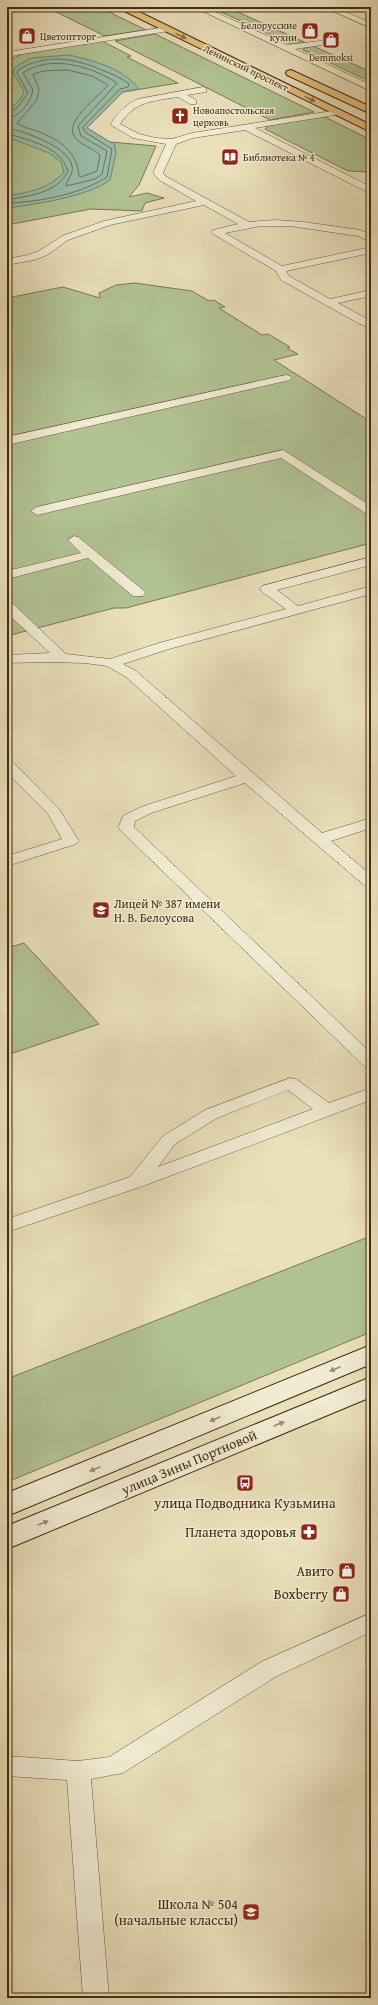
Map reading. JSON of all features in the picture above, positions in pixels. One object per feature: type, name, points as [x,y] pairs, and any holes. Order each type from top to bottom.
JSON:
[{"type":"main road","name":"Ленинский проспект","points":[[121,7],[371,129]]},
{"type":"main road","name":"Ленинский проспект","points":[[279,68],[371,111]]},
{"type":"main road","points":[[7,1505],[371,1354]]},
{"type":"main road","name":"улица Зины Портновой","points":[[7,1538],[371,1386]]},
{"type":"lane","points":[[198,7],[371,88]]},
{"type":"lane","points":[[328,7],[371,26]]},
{"type":"lane","points":[[7,56],[14,53],[166,29]]},
{"type":"lane","points":[[286,48],[324,42]]},
{"type":"lane","points":[[203,90],[134,104],[116,122],[115,125],[147,141],[172,142],[192,136],[335,112]]},
{"type":"lane","points":[[179,94],[193,102]]},
{"type":"lane","points":[[246,127],[371,191]]},
{"type":"lane","points":[[172,142],[158,173],[162,178],[248,225]]},
{"type":"lane","points":[[7,262],[43,253],[65,238],[107,223],[205,202]]},
{"type":"lane","points":[[371,239],[360,233],[264,222],[216,232],[280,269],[285,278],[371,325]]},
{"type":"lane","points":[[280,269],[371,250]]},
{"type":"lane","points":[[328,302],[371,293]]},
{"type":"lane","points":[[7,442],[286,378]]},
{"type":"lane","points":[[47,517],[37,512],[283,454],[371,511]]},
{"type":"lane","points":[[74,540],[138,593]]},
{"type":"lane","points":[[7,575],[91,554]]},
{"type":"lane","points":[[296,610],[267,589],[371,561]]},
{"type":"lane","points":[[111,663],[164,646],[371,590]]},
{"type":"lane","points":[[7,606],[61,656]]},
{"type":"lane","points":[[7,659],[61,656],[89,658],[111,663],[131,674],[247,777],[371,883]]},
{"type":"lane","points":[[7,764],[54,812],[71,841],[7,861]]},
{"type":"lane","points":[[247,777],[146,810],[128,819],[126,828],[371,1063]]},
{"type":"lane","points":[[320,839],[371,823]]},
{"type":"lane","points":[[136,1182],[169,1140],[212,1114],[290,1083],[327,1111]]},
{"type":"lane","points":[[7,1226],[136,1182],[371,1094]]},
{"type":"lane","points":[[7,1766],[78,1771],[114,1766],[269,1669],[371,1622]]},
{"type":"lane","points":[[78,1771],[96,1998]]},
{"type":"shaded area","points":[[46,7],[99,7],[146,30],[105,36]]},
{"type":"shaded area","points":[[210,7],[227,7],[306,43],[289,43]]},
{"type":"shaded area","points":[[155,34],[314,112],[270,120],[115,41]]},
{"type":"shaded area","points":[[102,41],[131,56],[127,57],[178,83],[123,92],[87,128],[110,142],[156,146],[139,185],[129,197],[147,193],[164,198],[145,203],[142,211],[91,209],[7,225],[7,61],[22,54]]},
{"type":"shaded area","points":[[313,46],[371,72],[371,82],[303,50],[304,48]]},
{"type":"shaded area","points":[[323,116],[371,140],[371,172],[348,171],[265,129],[268,126]]},
{"type":"shaded area","points":[[135,283],[192,291],[209,301],[214,300],[225,307],[219,308],[262,335],[268,334],[290,347],[287,348],[298,354],[274,360],[371,422],[371,543],[126,608],[114,608],[7,636],[7,298],[63,287],[100,298],[99,293],[116,285]]},
{"type":"shaded area","points":[[24,943],[99,1024],[7,1055],[7,948]]},
{"type":"shaded area","points":[[371,1236],[371,1332],[7,1482],[7,1379]]},
{"type":"water","points":[[69,55],[107,66],[125,76],[139,89],[123,92],[87,128],[114,143],[116,153],[110,180],[88,191],[61,199],[7,208],[7,196],[38,189],[52,182],[64,172],[61,162],[49,153],[7,137],[7,111],[20,100],[24,91],[13,73],[15,67],[31,58]]},
{"type":"place","name":"Белорусские кухни","points":[[310,31]]},
{"type":"place","name":"Цветоптторг","points":[[27,36]]},
{"type":"place","name":"Demmoksi","points":[[331,40]]},
{"type":"place","name":"Новоапостольская церковь","points":[[180,116]]},
{"type":"place","name":"Библиотека № 4","points":[[230,157]]},
{"type":"place","name":"Лицей № 387 имени Н. В. Белоусова","points":[[101,910]]},
{"type":"place","name":"улица Подводника Кузьмина","points":[[245,1483]]},
{"type":"place","name":"Планета здоровья","points":[[309,1532]]},
{"type":"place","name":"Авито","points":[[347,1571]]},
{"type":"place","name":"Boxberry","points":[[341,1594]]},
{"type":"place","name":"Школа № 504 (начальные классы)","points":[[251,1912]]}]
